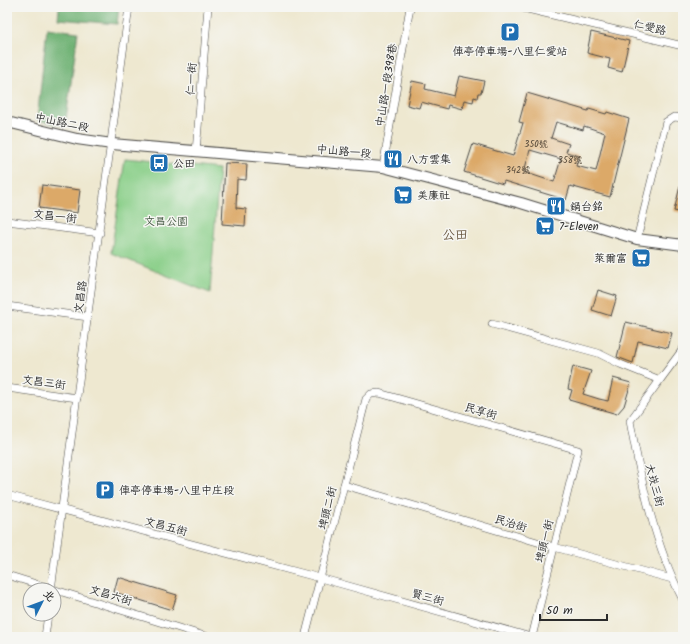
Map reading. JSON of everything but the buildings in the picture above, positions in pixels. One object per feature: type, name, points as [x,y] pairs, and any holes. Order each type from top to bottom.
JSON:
[{"type":"main road","name":"中山路二段","points":[[7,122],[77,139],[112,144]]},
{"type":"main road","name":"中山路一段","points":[[112,144],[384,167],[522,203],[637,239],[683,245]]},
{"type":"street","name":"文昌路","points":[[52,582],[112,144],[129,7]]},
{"type":"street","name":"仁一街","points":[[196,152],[208,7]]},
{"type":"street","name":"中山路一段398巷","points":[[384,167],[410,7]]},
{"type":"street","name":"仁愛路","points":[[519,7],[683,46]]},
{"type":"street","points":[[637,239],[666,122],[674,118],[683,118]]},
{"type":"street","name":"文昌一街","points":[[7,221],[100,233]]},
{"type":"street","points":[[7,306],[88,317]]},
{"type":"street","points":[[492,324],[598,352],[620,364],[660,380]]},
{"type":"street","name":"大崁三街","points":[[683,349],[630,421],[641,481],[672,579],[683,600]]},
{"type":"street","name":"文昌三街","points":[[7,388],[77,398]]},
{"type":"street","name":"民享街","points":[[379,393],[578,450]]},
{"type":"street","name":"埤頭二街","points":[[305,637],[366,400],[371,394],[379,393]]},
{"type":"street","name":"埤頭一街","points":[[532,637],[578,450]]},
{"type":"street","name":"民治街","points":[[344,485],[554,547],[672,579]]},
{"type":"street","name":"文昌五街","points":[[7,495],[320,578]]},
{"type":"street","name":"文昌六街","points":[[7,575],[29,582]]},
{"type":"street","name":"賢三街","points":[[320,578],[532,637]]},
{"type":"street","name":"文昌六街","points":[[62,592],[208,637]]},
{"type":"street","points":[[45,637],[47,622]]},
{"type":"green space","points":[[59,7],[119,7],[117,24],[58,19]]},
{"type":"green space","points":[[47,28],[78,32],[65,126],[37,120]]},
{"type":"green space","name":"文昌公園","points":[[125,159],[219,169],[210,293],[111,253]]},
{"type":"place","name":"俥亭停車場-八里仁愛站","points":[[510,32]]},
{"type":"place","name":"八方雲集","points":[[393,159]]},
{"type":"place","name":"公田","points":[[159,163]]},
{"type":"place","name":"美廉社","points":[[403,195]]},
{"type":"place","name":"鍋台銘","points":[[556,206]]},
{"type":"place","name":"7-Eleven","points":[[545,226]]},
{"type":"place","name":"萊爾富","points":[[641,258]]},
{"type":"place","name":"俥亭停車場-八里中庄段","points":[[105,490]]},
{"type":"district","name":"公田","points":[[455,234]]}]
